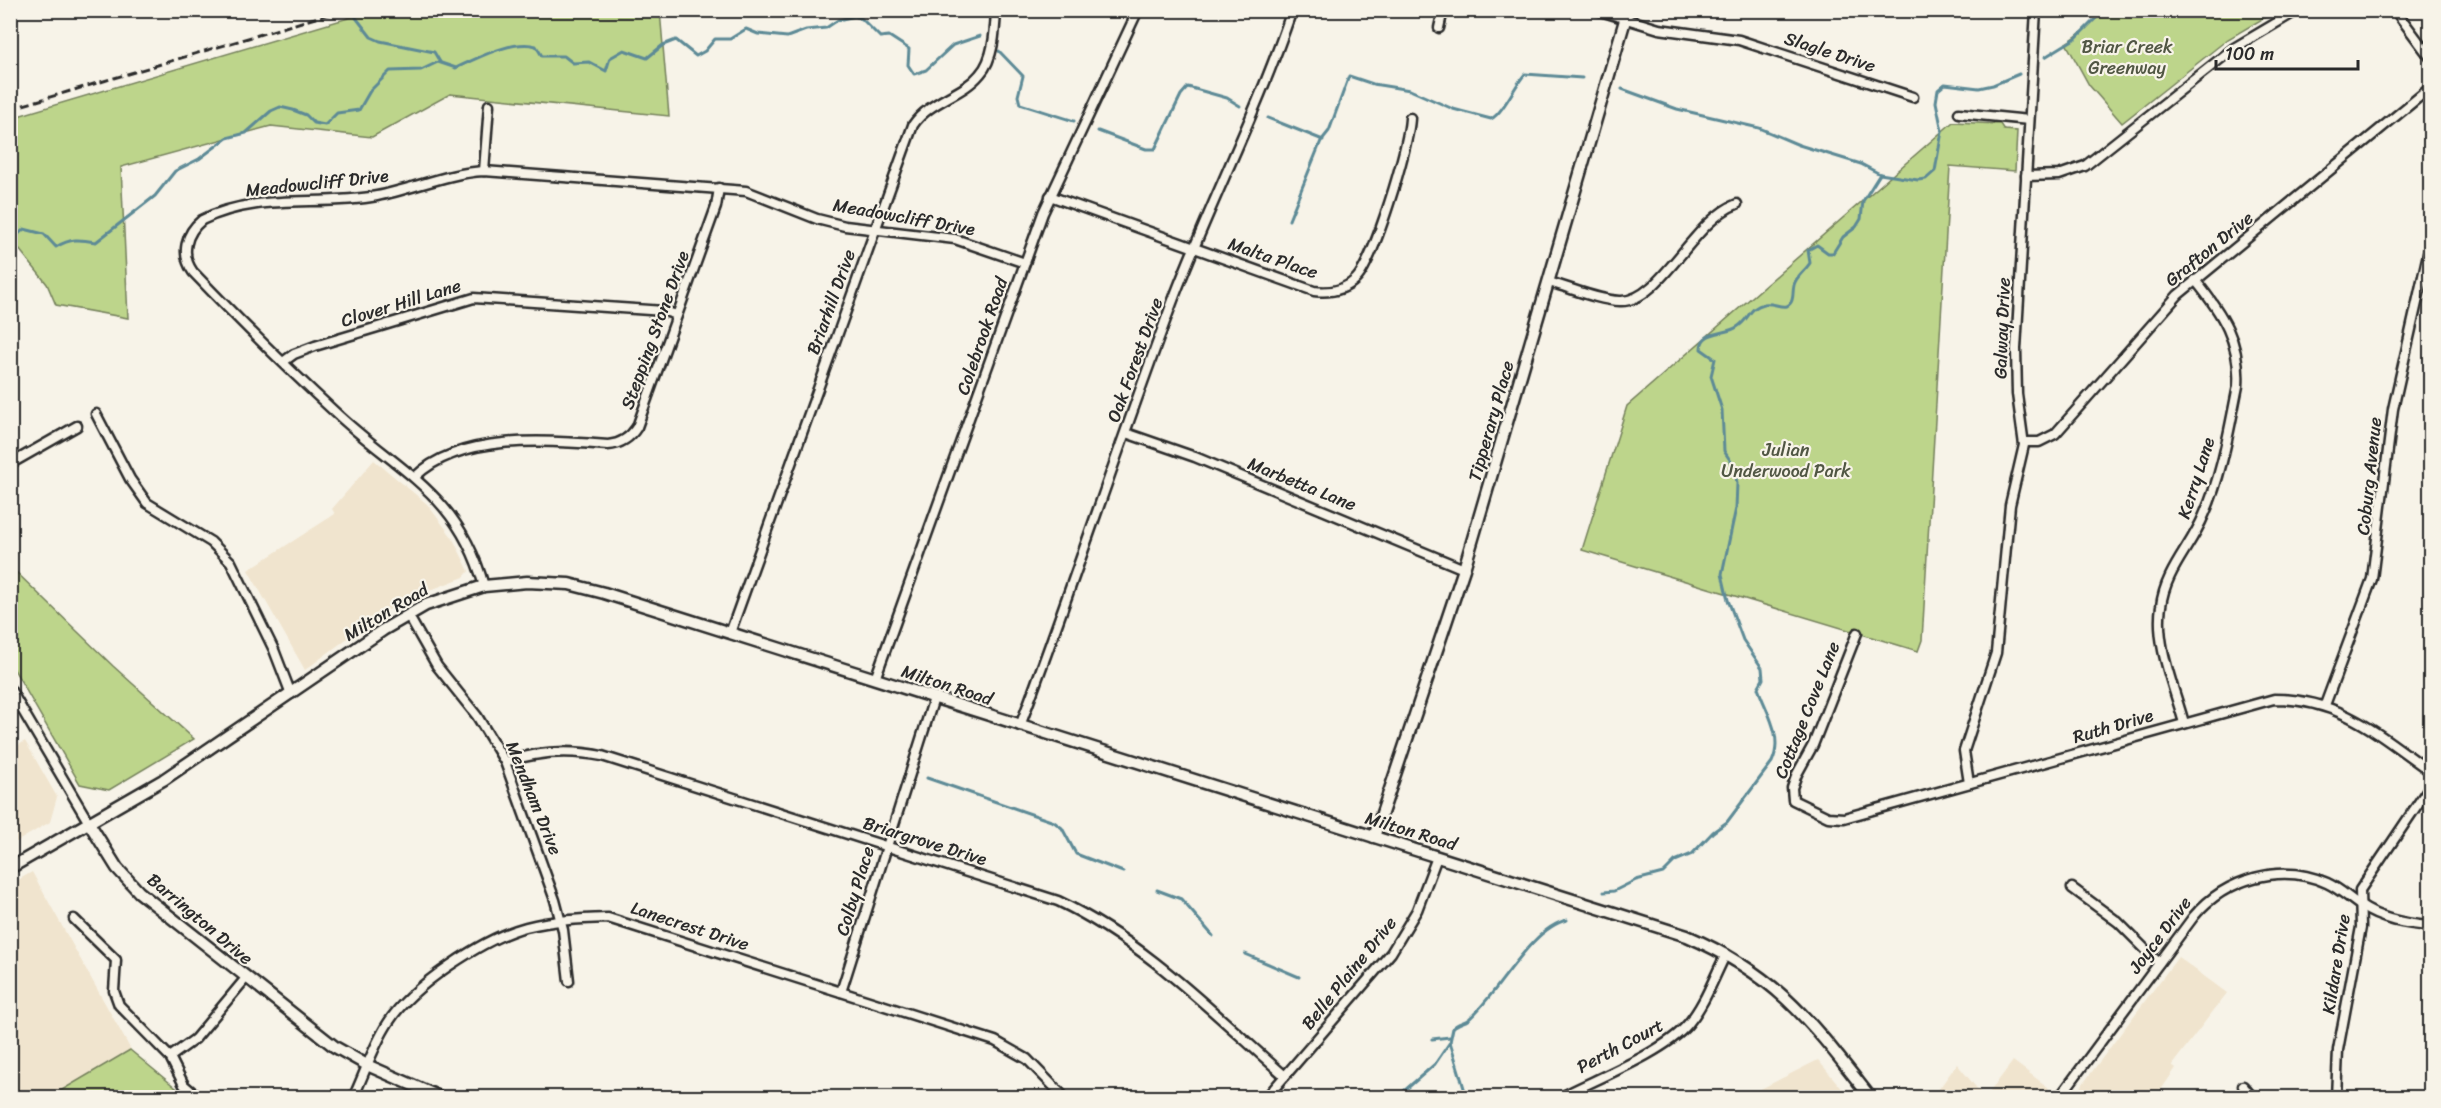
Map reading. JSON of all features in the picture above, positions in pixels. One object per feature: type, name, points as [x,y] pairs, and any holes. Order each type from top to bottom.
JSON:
[{"type":"street","name":"Briarhill Drive","points":[[730,633],[913,125],[927,110],[975,79],[984,69],[992,42],[996,10]]},
{"type":"street","name":"Colebrook Road","points":[[875,679],[1050,196],[1138,10]]},
{"type":"street","name":"Oak Forest Drive","points":[[1020,726],[1194,247],[1267,83],[1292,10]]},
{"type":"street","points":[[1439,28],[1443,10]]},
{"type":"street","name":"Slagle Drive","points":[[1597,10],[1627,15],[1668,31],[1718,35],[1739,40],[1912,97]]},
{"type":"street","name":"Galway Drive","points":[[1969,783],[1964,751],[1989,680],[1997,645],[2010,505],[2024,442],[2016,357],[2036,10]]},
{"type":"street","points":[[2026,176],[2059,175],[2085,166],[2234,48],[2298,10]]},
{"type":"street","points":[[2395,10],[2430,57]]},
{"type":"street","name":"Tipperary Place","points":[[1374,837],[1464,569],[1627,15]]},
{"type":"street","name":"Grafton Drive","points":[[2024,442],[2046,440],[2055,434],[2168,304],[2430,88]]},
{"type":"street","points":[[484,171],[489,105]]},
{"type":"street","points":[[1959,113],[2029,120]]},
{"type":"street","name":"Malta Place","points":[[1050,196],[1314,291],[1333,292],[1358,277],[1372,246],[1402,161],[1410,118]]},
{"type":"street","name":"Meadowcliff Drive","points":[[484,586],[468,542],[453,517],[429,489],[362,436],[283,362],[189,268],[186,243],[194,226],[209,216],[271,201],[365,198],[461,173],[484,171],[719,188],[755,194],[817,219],[875,230],[955,239],[1025,263]]},
{"type":"street","name":"Stepping Stone Drive","points":[[415,477],[432,462],[485,447],[539,441],[608,445],[624,441],[637,428],[716,207],[719,188]]},
{"type":"street","points":[[1549,282],[1613,301],[1633,299],[1651,288],[1710,220],[1725,208],[1737,204]]},
{"type":"street","name":"Coburg Avenue","points":[[2325,705],[2372,579],[2393,409],[2430,245]]},
{"type":"street","name":"Kerry Lane","points":[[2184,723],[2161,638],[2161,606],[2169,576],[2204,516],[2215,485],[2236,397],[2239,372],[2234,342],[2228,326],[2195,280]]},
{"type":"street","name":"Clover Hill Lane","points":[[283,362],[294,354],[315,346],[474,298],[664,311],[677,315]]},
{"type":"street","points":[[96,414],[130,480],[147,503],[211,542],[231,562],[274,650],[291,694]]},
{"type":"street","points":[[10,464],[77,426]]},
{"type":"street","name":"Marbetta Lane","points":[[1126,433],[1195,457],[1464,569]]},
{"type":"street","name":"Milton Road","points":[[10,868],[163,780],[408,615],[448,596],[484,586],[527,582],[569,584],[604,592],[1687,936],[1752,969],[1791,1001],[1871,1098]]},
{"type":"street","name":"Mendham Drive","points":[[408,615],[437,666],[477,716],[505,762],[561,921],[569,981]]},
{"type":"street","name":"Cottage Cove Lane","points":[[1793,800],[1792,788],[1797,774],[1813,745],[1857,633]]},
{"type":"street","name":"Barrington Drive","points":[[10,689],[117,868],[139,892],[320,1037],[367,1065],[442,1098]]},
{"type":"street","name":"Colby Place","points":[[841,992],[933,698]]},
{"type":"street","name":"Ruth Drive","points":[[1793,800],[1828,817],[1844,818],[2274,699],[2305,700],[2325,705],[2361,723],[2430,771]]},
{"type":"street","name":"Briargrove Drive","points":[[505,762],[547,752],[570,751],[603,756],[1047,897],[1089,916],[1136,947],[1285,1076]]},
{"type":"street","name":"Kildare Drive","points":[[2336,1098],[2338,1050],[2361,927],[2360,890],[2430,786]]},
{"type":"street","name":"Belle Plaine Drive","points":[[1266,1098],[1391,953],[1418,910],[1437,857]]},
{"type":"street","name":"Joyce Drive","points":[[2059,1098],[2202,906],[2225,888],[2243,881],[2277,874],[2304,875],[2345,892],[2361,906],[2400,922],[2430,926]]},
{"type":"street","points":[[2072,888],[2118,922],[2159,963]]},
{"type":"street","points":[[74,919],[116,960],[114,991],[119,1005],[170,1057],[184,1085],[199,1098]]},
{"type":"street","name":"Lanecrest Drive","points":[[353,1098],[388,1022],[399,1007],[437,974],[522,928],[561,921],[615,919],[995,1041],[1027,1059],[1043,1072],[1065,1098]]},
{"type":"street","name":"Perth Court","points":[[1559,1098],[1662,1045],[1681,1031],[1695,1014],[1726,954]]},
{"type":"street","points":[[170,1057],[195,1039],[246,978]]},
{"type":"street","points":[[2243,1086],[2253,1098]]},
{"type":"shaded area","points":[[374,460],[427,504],[452,537],[469,571],[464,577],[410,598],[376,617],[305,670],[248,570],[335,514],[332,509]]},
{"type":"shaded area","points":[[25,741],[57,797],[50,822],[11,845],[11,750]]},
{"type":"shaded area","points":[[32,872],[131,1050],[50,1097],[11,1097],[11,884]]},
{"type":"shaded area","points":[[2178,957],[2227,993],[2172,1065],[2176,1068],[2156,1097],[2073,1097]]},
{"type":"shaded area","points":[[1818,1060],[1849,1097],[1745,1097]]},
{"type":"shaded area","points":[[2013,1061],[2049,1088],[2042,1097],[1986,1097]]},
{"type":"shaded area","points":[[1957,1064],[1984,1097],[1933,1097]]},
{"type":"green space","points":[[372,11],[660,11],[669,116],[450,94],[372,137],[271,126],[121,167],[128,318],[56,305],[47,284],[11,239],[11,118]]},
{"type":"green space","name":"Briar Creek Greenway","points":[[2107,11],[2276,11],[2228,39],[2122,123],[2089,85],[2066,43]]},
{"type":"green space","name":"Julian Underwood Park","points":[[1953,122],[2000,124],[2004,130],[2017,131],[2015,171],[1950,166],[1922,640],[1918,651],[1582,550],[1627,406]]},
{"type":"green space","points":[[10,566],[113,666],[194,739],[109,790],[80,784],[11,664]]},
{"type":"green space","points":[[130,1050],[187,1097],[50,1097]]},
{"type":"waterway","points":[[2045,57],[2076,38],[2104,10]]},
{"type":"waterway","points":[[354,15],[371,37],[380,41],[434,52],[440,62]]},
{"type":"waterway","points":[[10,242],[24,229],[44,234],[56,247],[75,240],[96,242],[155,196],[175,171],[199,159],[227,138],[246,133],[271,111],[280,107],[293,110],[306,115],[314,123],[325,125],[337,113],[359,110],[370,91],[390,71],[421,70],[438,62],[456,68],[474,59],[517,45],[536,46],[542,56],[564,56],[573,63],[589,62],[606,71],[610,58],[624,50],[647,58],[663,45],[676,40],[696,56],[705,51],[715,39],[730,39],[746,29],[758,34],[787,37],[806,30],[826,28],[838,20],[855,16],[862,19],[880,37],[889,36],[909,49],[908,65],[914,74],[926,70],[953,45],[980,36]]},
{"type":"waterway","points":[[999,51],[1023,76],[1018,96],[1020,104],[1074,121]]},
{"type":"waterway","points":[[1289,220],[1321,141],[1329,131],[1349,76],[1373,84],[1410,90],[1453,109],[1491,119],[1500,111],[1525,74],[1582,78]]},
{"type":"waterway","points":[[1622,89],[1677,109],[1759,128],[1799,145],[1861,164],[1880,174],[1918,180],[1926,179],[1935,171],[1942,131],[1936,102],[1938,90],[1945,84],[1979,88],[2019,74]]},
{"type":"waterway","points":[[1098,131],[1146,149],[1155,149],[1181,95],[1188,87],[1227,98],[1240,106]]},
{"type":"waterway","points":[[1268,118],[1323,140]]},
{"type":"waterway","points":[[1604,892],[1614,891],[1636,880],[1663,873],[1675,861],[1692,854],[1713,832],[1727,822],[1772,762],[1776,743],[1775,733],[1758,688],[1763,679],[1762,668],[1743,640],[1728,600],[1722,574],[1736,508],[1737,483],[1734,466],[1724,451],[1722,410],[1711,376],[1715,359],[1701,349],[1702,343],[1709,336],[1737,327],[1759,306],[1767,304],[1787,306],[1790,304],[1795,282],[1810,263],[1808,250],[1817,245],[1828,253],[1833,253],[1843,237],[1856,227],[1861,219],[1863,201],[1880,174]]},
{"type":"waterway","points":[[927,778],[1054,822],[1062,828],[1076,854],[1123,872]]},
{"type":"waterway","points":[[1157,890],[1181,899],[1213,936]]},
{"type":"waterway","points":[[1467,1098],[1450,1042],[1453,1028],[1469,1019],[1480,1008],[1540,935],[1553,925],[1567,920]]},
{"type":"waterway","points":[[1245,954],[1299,977]]},
{"type":"waterway","points":[[1432,1039],[1450,1037]]},
{"type":"waterway","points":[[1396,1098],[1435,1064],[1450,1042]]},
{"type":"railway","points":[[10,109],[342,10]]}]
